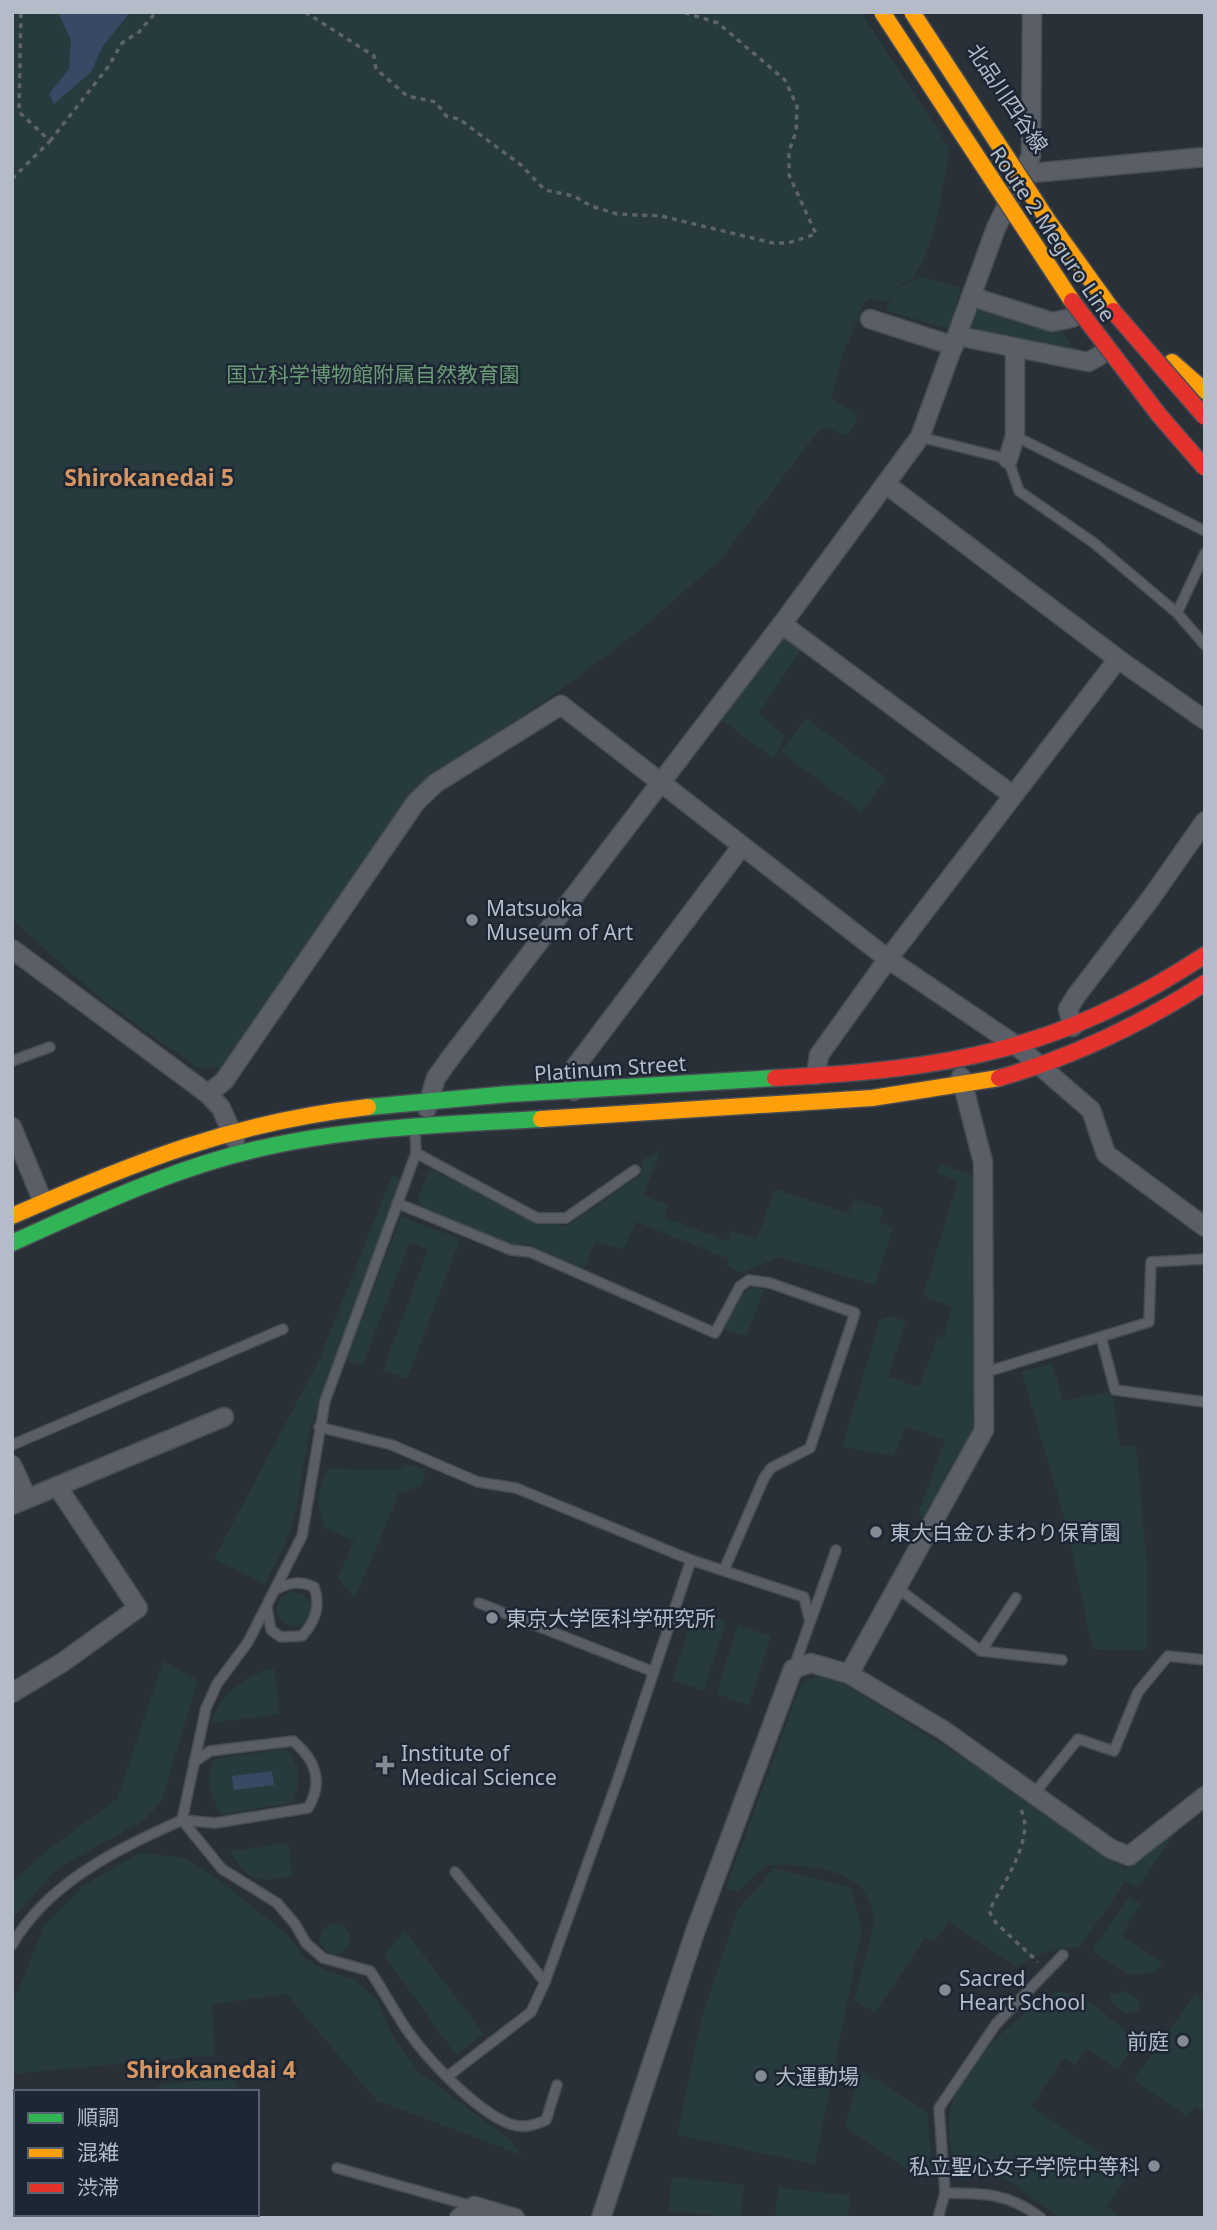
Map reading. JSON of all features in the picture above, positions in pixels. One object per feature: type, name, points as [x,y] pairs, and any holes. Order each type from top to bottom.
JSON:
[{"type":"main road","points":[[868,12],[1000,219],[1139,415],[1205,480]]},
{"type":"main road","name":"Route 2 Meguro Line","points":[[882,12],[1095,335],[1154,411],[1205,468]]},
{"type":"main road","name":"Route 2 Meguro Line","points":[[912,12],[1106,304],[1160,372],[1205,417]]},
{"type":"main road","name":"北品川四谷線","points":[[925,12],[1111,294],[1182,372],[1205,391]]},
{"type":"main road","name":"Platinum Street","points":[[12,1216],[147,1157],[232,1129],[305,1115],[574,1091],[816,1075],[954,1061],[1017,1046],[1073,1027],[1117,1008],[1205,955]]},
{"type":"main road","points":[[12,1243],[155,1181],[240,1153],[310,1139],[815,1102],[964,1086],[1036,1066],[1123,1032],[1205,983]]},
{"type":"street","points":[[422,1129],[436,1078],[448,1061],[782,624],[920,437],[1000,219],[1029,169],[1032,12]]},
{"type":"street","points":[[1029,169],[1205,156]]},
{"type":"street","points":[[973,297],[1052,322],[1072,318]]},
{"type":"street","points":[[870,318],[956,341],[1015,348],[1088,362],[1099,356]]},
{"type":"street","points":[[1008,459],[1015,436],[1015,348]]},
{"type":"street","points":[[887,485],[1118,659],[1205,720]]},
{"type":"street","points":[[782,624],[1012,794]]},
{"type":"street","points":[[816,1075],[819,1055],[888,958],[1118,659]]},
{"type":"street","points":[[208,1094],[224,1081],[416,802],[436,783],[561,705],[888,958],[1017,1046],[1036,1066],[1091,1110],[1106,1154],[1205,1227]]},
{"type":"street","points":[[1073,1027],[1069,1009],[1076,996],[1205,821]]},
{"type":"street","points":[[574,1091],[572,1071],[742,846]]},
{"type":"street","points":[[12,949],[208,1094],[221,1108],[240,1153]]},
{"type":"street","points":[[849,1674],[984,1430],[986,1372],[983,1162],[964,1086],[954,1061]]},
{"type":"street","points":[[12,1127],[43,1202]]},
{"type":"street","points":[[12,1465],[20,1502],[224,1417]]},
{"type":"street","points":[[12,1693],[62,1662],[138,1608],[57,1486]]},
{"type":"street","points":[[601,2218],[695,1932],[793,1669],[811,1663],[849,1674],[943,1730],[1111,1849],[1129,1856],[1205,1796]]},
{"type":"street","points":[[459,2218],[474,2206],[515,2218]]},
{"type":"lane","points":[[1015,436],[1205,531]]},
{"type":"lane","points":[[920,437],[1008,459],[1019,491],[1094,543],[1177,613],[1205,645]]},
{"type":"lane","points":[[1177,613],[1205,553]]},
{"type":"lane","points":[[12,1061],[50,1047]]},
{"type":"lane","points":[[182,1820],[205,1708],[217,1684],[248,1642],[302,1536],[325,1401],[416,1153],[422,1129]]},
{"type":"lane","points":[[416,1153],[537,1218],[566,1218],[635,1170]]},
{"type":"lane","points":[[397,1203],[511,1250],[530,1252],[715,1333],[740,1286],[748,1280],[770,1283],[855,1313],[810,1448],[771,1468],[764,1478],[724,1570]]},
{"type":"lane","points":[[986,1372],[1149,1322],[1151,1262],[1205,1259]]},
{"type":"lane","points":[[12,1445],[283,1329]]},
{"type":"lane","points":[[1101,1337],[1115,1390],[1205,1402]]},
{"type":"lane","points":[[319,1427],[392,1445],[478,1482],[516,1488],[691,1560],[804,1597],[810,1622]]},
{"type":"lane","points":[[793,1669],[836,1550]]},
{"type":"lane","points":[[448,2076],[531,2012],[545,1982],[691,1560]]},
{"type":"lane","points":[[267,1607],[271,1630],[281,1637],[302,1636],[310,1627],[318,1597],[314,1587],[302,1582],[288,1583],[275,1590]]},
{"type":"lane","points":[[896,1587],[981,1651],[1062,1660]]},
{"type":"lane","points":[[981,1651],[1017,1598]]},
{"type":"lane","points":[[479,1603],[654,1671]]},
{"type":"lane","points":[[1030,1793],[1079,1739],[1114,1751],[1138,1692],[1168,1656],[1205,1660]]},
{"type":"lane","points":[[12,1945],[26,1920],[64,1886],[85,1871],[182,1820],[215,1823],[308,1808],[315,1797],[315,1767],[309,1754],[293,1741],[210,1751],[194,1762]]},
{"type":"lane","points":[[182,1820],[222,1869],[277,1903],[295,1924],[306,1943],[323,1958],[370,1971],[408,2032],[462,2091],[511,2124],[531,2127],[546,2119],[556,2085]]},
{"type":"lane","points":[[455,1872],[545,1982]]},
{"type":"lane","points":[[938,2218],[945,2193],[939,2108],[996,2024],[1045,1970],[1063,1955]]},
{"type":"lane","points":[[337,2168],[474,2206]]},
{"type":"lane","points":[[945,2193],[990,2193],[1026,2206],[1041,2218]]},
{"type":"path","points":[[21,12],[19,111],[50,141]]},
{"type":"path","points":[[12,179],[50,141],[108,68],[122,43],[139,32],[156,12]]},
{"type":"path","points":[[305,12],[374,56],[376,69],[407,96],[436,102],[446,116],[459,119],[485,141],[521,165],[545,190],[574,196],[591,206],[618,214],[661,216],[773,243],[788,243],[816,234],[789,174],[789,151],[796,131],[797,106],[785,80],[718,23],[683,12]]},
{"type":"path","points":[[1030,1793],[1018,1804],[1026,1826],[1024,1840],[989,1911],[996,1923],[1045,1970]]},
{"type":"green space","name":"国立科学博物館附属自然教育園","points":[[12,12],[861,12],[950,149],[933,232],[922,263],[912,278],[892,290],[920,277],[961,288],[949,329],[887,311],[891,295],[888,302],[870,299],[865,302],[842,356],[831,399],[859,415],[847,436],[828,428],[818,431],[721,559],[640,630],[559,691],[415,789],[228,1068],[197,1067],[102,1000],[12,920]]},
{"type":"green space","points":[[977,310],[1062,331],[1076,353],[970,332]]},
{"type":"green space","points":[[784,635],[802,648],[759,713],[785,737],[773,759],[722,720]]},
{"type":"green space","points":[[806,718],[887,778],[861,812],[781,752]]},
{"type":"green space","points":[[661,1151],[643,1195],[668,1205],[664,1217],[726,1241],[731,1231],[757,1239],[775,1189],[848,1213],[854,1199],[884,1209],[879,1223],[893,1227],[875,1285],[779,1257],[741,1273],[727,1266],[729,1259],[636,1222],[623,1250],[595,1241],[584,1269],[528,1244],[513,1245],[421,1207],[418,1198],[430,1169],[535,1221],[567,1226],[640,1175],[642,1160]]},
{"type":"green space","points":[[940,1164],[972,1175],[979,1409],[976,1435],[927,1519],[918,1513],[945,1440],[906,1426],[894,1456],[842,1447],[880,1320],[890,1316],[906,1321],[888,1377],[919,1387],[938,1336],[943,1337],[952,1307],[923,1296],[958,1181],[937,1173]]},
{"type":"green space","points":[[392,1176],[401,1179],[310,1429],[295,1515],[284,1547],[265,1584],[214,1559],[319,1360]]},
{"type":"green space","points":[[401,1217],[460,1239],[407,1379],[383,1370],[428,1250],[410,1242],[362,1366],[346,1360]]},
{"type":"green space","points":[[752,1287],[764,1290],[746,1336],[724,1329],[741,1295]]},
{"type":"green space","points":[[1052,1363],[1063,1401],[1107,1392],[1113,1397],[1120,1447],[1136,1445],[1147,1565],[1147,1650],[1093,1649],[1066,1525],[1022,1372]]},
{"type":"green space","points":[[405,1465],[426,1469],[421,1486],[399,1493],[355,1598],[338,1578],[354,1541],[324,1527],[319,1504],[322,1483],[329,1469],[398,1470]]},
{"type":"green space","points":[[294,1592],[306,1597],[311,1609],[306,1621],[294,1626],[282,1621],[277,1609],[282,1597]]},
{"type":"green space","points":[[694,1611],[726,1621],[704,1691],[672,1680]]},
{"type":"green space","points":[[738,1625],[771,1636],[749,1705],[716,1694]]},
{"type":"green space","points":[[163,1661],[198,1680],[162,1800],[146,1819],[58,1868],[12,1919],[12,1882],[53,1846],[117,1799]]},
{"type":"green space","points":[[274,1668],[280,1714],[211,1723],[227,1694],[235,1687]]},
{"type":"green space","points":[[819,1675],[846,1685],[972,1763],[1125,1869],[1179,1827],[1138,1888],[1125,1882],[1081,1946],[1043,1953],[1016,1967],[949,1922],[934,1942],[925,1937],[875,2012],[854,2000],[873,1922],[868,1898],[859,1886],[832,1871],[766,1865],[737,1892],[726,1888],[801,1684]]},
{"type":"green space","points":[[286,1749],[298,1774],[293,1803],[222,1814],[209,1787],[209,1773],[214,1759]]},
{"type":"green space","points":[[288,1843],[292,1876],[280,1878],[255,1878],[242,1869],[230,1851]]},
{"type":"green space","points":[[139,1853],[186,1858],[222,1882],[287,1935],[305,1958],[324,1970],[354,1979],[376,1999],[394,2038],[419,2072],[511,2140],[522,2155],[376,2100],[287,1994],[212,2004],[215,2055],[12,2074],[12,2006],[44,1926],[84,1885]]},
{"type":"green space","name":"大運動場","points":[[774,1868],[851,1888],[862,1929],[815,2164],[677,2135],[702,2016],[738,1909]]},
{"type":"green space","points":[[1129,1897],[1141,1904],[1121,1935],[1163,1963],[1154,1973],[1129,1975],[1092,1950]]},
{"type":"green space","points":[[335,1924],[346,1928],[350,1939],[346,1950],[335,1954],[324,1950],[320,1939],[324,1928]]},
{"type":"green space","points":[[405,1931],[484,2034],[456,2055],[384,1955]]},
{"type":"green space","points":[[1124,1991],[1139,1999],[1140,2010],[1125,2014],[1111,2002],[1110,1996]]},
{"type":"green space","points":[[1055,1992],[1068,1993],[1089,2002],[1137,2041],[1118,2069],[1086,2048],[1075,2065],[1063,2058],[1031,2106],[1130,2172],[1107,2207],[1122,2218],[1060,2218],[1006,2179],[984,2177],[957,2181],[949,2128],[950,2111],[956,2094],[977,2060],[992,2043],[1024,2014]]},
{"type":"green space","name":"前庭","points":[[1195,1995],[1205,2002],[1205,2112],[1195,2106],[1187,2116],[1133,2080]]},
{"type":"green space","points":[[859,2069],[928,2113],[932,2176],[919,2178],[846,2127]]},
{"type":"green space","points":[[235,2076],[237,2090],[158,2090],[158,2085]]},
{"type":"green space","points":[[672,2177],[744,2185],[740,2218],[669,2211]]},
{"type":"green space","points":[[778,2188],[850,2195],[848,2218],[775,2218]]},
{"type":"water","points":[[58,12],[130,12],[103,46],[91,72],[54,104],[49,94],[69,69],[71,40]]},
{"type":"water","points":[[272,1771],[274,1785],[234,1790],[232,1776]]},
{"type":"traffic: fast","points":[[368,1107],[509,1094],[775,1078]]},
{"type":"traffic: fast","points":[[12,1243],[171,1175],[271,1146],[371,1130],[541,1119]]},
{"type":"traffic: slow","points":[[882,12],[1072,301]]},
{"type":"traffic: slow","points":[[912,12],[1049,222],[1113,311]]},
{"type":"traffic: slow","points":[[1172,362],[1205,391]]},
{"type":"traffic: slow","points":[[541,1119],[872,1098],[999,1078]]},
{"type":"traffic: slow","points":[[12,1216],[143,1162],[228,1134],[319,1114],[368,1107]]},
{"type":"traffic: jam","points":[[1072,301],[1159,415],[1205,468]]},
{"type":"traffic: jam","points":[[1113,311],[1205,417]]},
{"type":"traffic: jam","points":[[775,1078],[894,1069],[999,1050],[1100,1014],[1151,988],[1205,955]]},
{"type":"traffic: jam","points":[[999,1078],[1080,1050],[1156,1013],[1205,983]]},
{"type":"place","name":"Matsuoka Museum of Art","points":[[472,920]]},
{"type":"place","name":"東大白金ひまわり保育園","points":[[876,1532]]},
{"type":"place","name":"東京大学医科学研究所","points":[[492,1618]]},
{"type":"place","name":"Institute of Medical Science","points":[[385,1765]]},
{"type":"place","name":"Sacred Heart School","points":[[945,1990]]},
{"type":"place","name":"前庭","points":[[1183,2041]]},
{"type":"place","name":"大運動場","points":[[761,2076]]},
{"type":"place","name":"私立聖心女子学院中等科","points":[[1154,2166]]},
{"type":"district","name":"Shirokanedai 5","points":[[149,477]]},
{"type":"district","name":"Shirokanedai 4","points":[[211,2069]]}]
